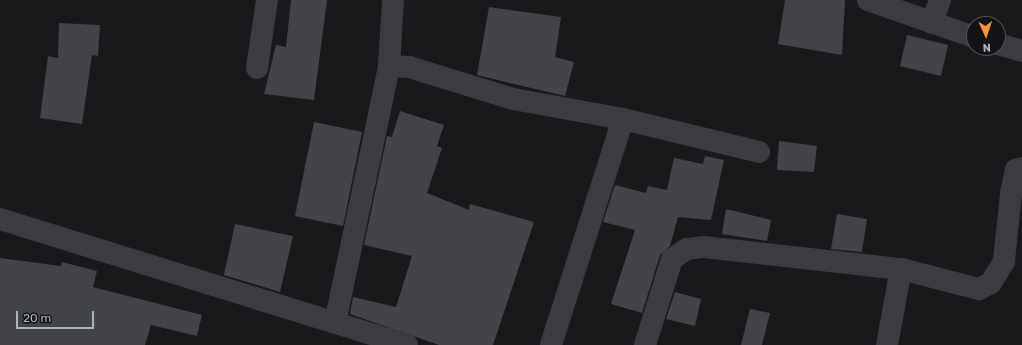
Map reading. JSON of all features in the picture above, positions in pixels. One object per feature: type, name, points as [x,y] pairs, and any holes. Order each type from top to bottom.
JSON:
[{"type":"street","points":[[257,68],[267,0]]},
{"type":"street","points":[[335,323],[389,66],[393,0]]},
{"type":"street","points":[[868,0],[966,34]]},
{"type":"street","points":[[932,23],[940,0]]},
{"type":"street","points":[[1006,46],[1022,51]]},
{"type":"street","points":[[389,66],[409,67],[513,99],[623,119],[759,152]]},
{"type":"street","points":[[551,345],[623,119]]},
{"type":"street","points":[[645,345],[672,259],[687,249],[704,247],[901,269],[979,289],[991,283],[1004,261],[1011,193],[1016,170],[1022,168]]},
{"type":"street","points":[[0,219],[407,345]]},
{"type":"street","points":[[887,345],[901,269]]},
{"type":"building","points":[[291,0],[327,0],[314,100],[264,94],[276,45],[286,47]]},
{"type":"building","points":[[785,0],[845,0],[842,55],[778,44]]},
{"type":"building","points":[[489,7],[561,17],[555,57],[574,62],[565,96],[477,75]]},
{"type":"building","points":[[59,23],[100,25],[98,56],[92,55],[82,124],[40,118],[48,56],[58,58]]},
{"type":"building","points":[[907,35],[948,45],[941,76],[900,66]]},
{"type":"building","points":[[400,111],[444,125],[437,146],[442,148],[427,193],[469,210],[470,204],[534,222],[493,345],[439,345],[350,314],[353,297],[396,307],[412,256],[364,245],[387,136],[392,137]]},
{"type":"building","points":[[314,122],[362,132],[343,226],[295,216]]},
{"type":"building","points":[[779,141],[817,146],[814,172],[777,170]]},
{"type":"building","points":[[705,156],[724,160],[711,220],[678,217],[670,246],[660,255],[642,313],[611,304],[635,230],[603,222],[615,185],[646,193],[648,186],[667,190],[674,158],[703,164]]},
{"type":"building","points":[[726,209],[771,220],[767,241],[722,234]]},
{"type":"building","points":[[837,214],[867,219],[862,252],[831,249]]},
{"type":"building","points":[[235,224],[293,236],[280,292],[224,275]]},
{"type":"building","points":[[0,258],[61,266],[62,262],[97,271],[93,287],[202,315],[197,336],[151,325],[145,345],[0,345]]},
{"type":"building","points":[[675,292],[701,299],[695,326],[666,319]]},
{"type":"building","points":[[750,309],[770,313],[762,345],[741,345]]}]
